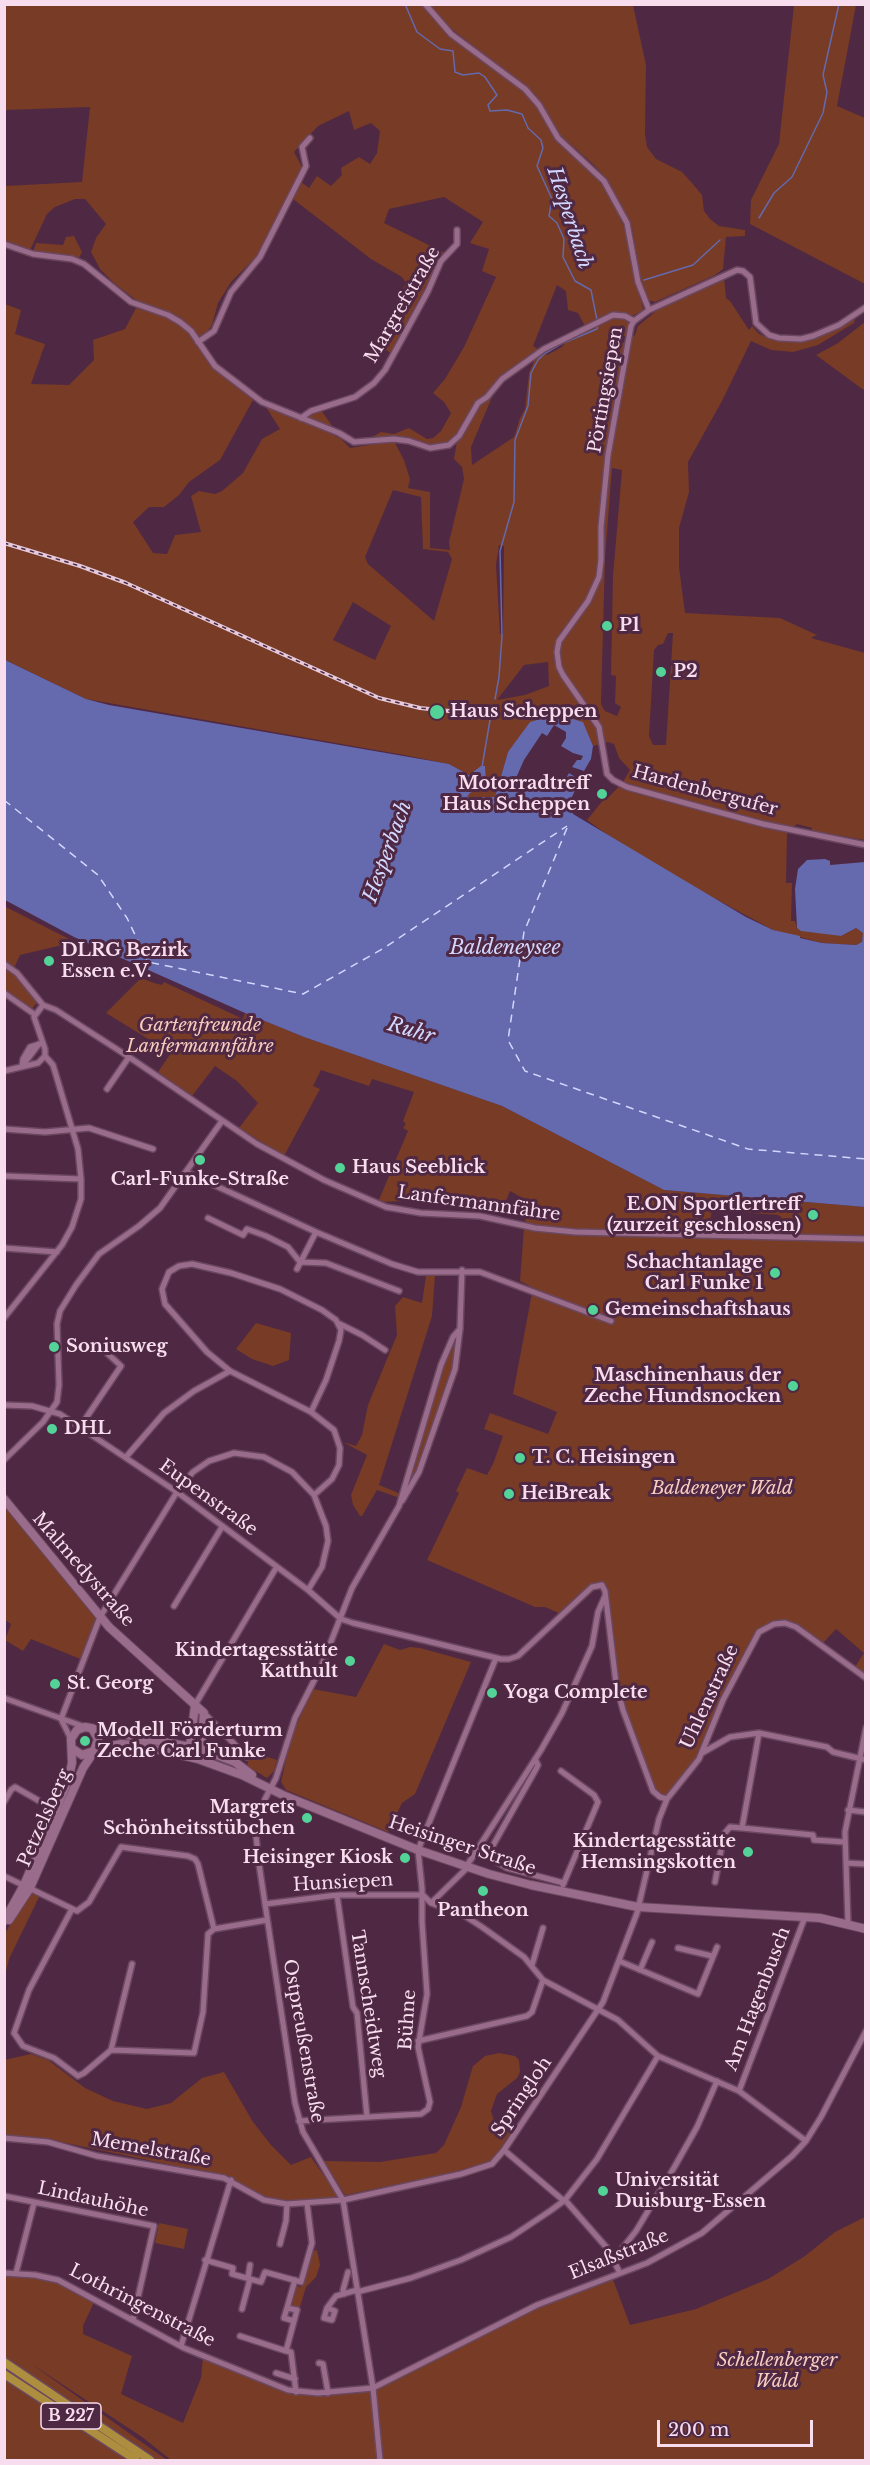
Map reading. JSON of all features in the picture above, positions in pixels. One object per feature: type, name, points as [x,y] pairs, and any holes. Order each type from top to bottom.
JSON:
[{"type":"main road","name":"Malmedystraße","points":[[4,1499],[109,1627],[195,1705]]},
{"type":"main road","points":[[194,1753],[204,1713],[195,1705]]},
{"type":"main road","points":[[194,1753],[195,1705]]},
{"type":"main road","points":[[73,1749],[71,1738],[75,1731],[89,1729],[98,1739],[94,1751]]},
{"type":"main road","name":"Heisinger Straße","points":[[89,1729],[235,1762],[270,1788],[418,1850],[467,1867],[561,1892],[638,1907],[805,1917],[848,1923],[866,1929]]},
{"type":"main road","name":"Heisinger Straße","points":[[73,1749],[82,1755],[129,1744],[194,1753]]},
{"type":"main road","name":"Petzelsberg","points":[[27,1886],[70,1774],[73,1749]]},
{"type":"main road","name":"Petzelsberg","points":[[5,1920],[27,1886],[83,1768],[94,1751]]},
{"type":"main road","name":"B 227","points":[[4,2362],[150,2460]]},
{"type":"main road","name":"B 227","points":[[4,2374],[136,2460]]},
{"type":"street","points":[[425,4],[451,34],[525,89],[539,105],[558,138],[604,181],[627,223],[638,282],[649,310]]},
{"type":"street","points":[[198,342],[214,331],[231,292],[261,257],[306,166],[302,147],[310,138]]},
{"type":"street","name":"Margrefstraße","points":[[302,418],[311,411],[355,397],[374,383],[385,370],[428,291],[441,261],[457,244],[457,230]]},
{"type":"street","points":[[4,244],[33,254],[80,261],[131,302],[168,315],[180,322],[191,331],[215,366],[262,402],[354,442],[394,439],[409,441],[428,448],[441,448],[449,445],[459,436],[478,403],[487,397],[502,379],[556,341],[615,314],[634,321]]},
{"type":"street","name":"Pörtingsiepen","points":[[588,710],[558,667],[557,652],[559,641],[588,601],[598,577],[608,454],[631,326],[634,321],[649,310],[737,270],[743,271],[750,277],[756,323],[769,335],[779,338],[801,339],[813,336],[839,325],[866,307]]},
{"type":"street","name":"Hardenbergufer","points":[[588,710],[600,732],[605,772],[610,779],[620,784],[763,824],[866,845]]},
{"type":"street","name":"Lanfermannfähre","points":[[4,964],[13,969],[43,1005],[56,1010],[129,1057],[257,1144],[324,1180],[367,1199],[404,1211],[480,1216],[535,1228],[575,1232],[866,1239]]},
{"type":"street","points":[[4,993],[34,1014],[43,1059]]},
{"type":"street","points":[[34,1014],[43,1005]]},
{"type":"street","points":[[22,1066],[30,1047],[41,1043]]},
{"type":"street","points":[[107,1089],[129,1057]]},
{"type":"street","points":[[4,1071],[43,1059],[53,1065],[73,1130],[81,1179],[81,1199],[76,1217],[57,1252],[4,1318]]},
{"type":"street","points":[[4,1461],[53,1410],[59,1392],[57,1324],[63,1306],[99,1254],[149,1219],[160,1208],[222,1121]]},
{"type":"street","points":[[4,1129],[29,1132],[88,1128],[153,1149]]},
{"type":"street","points":[[186,1172],[368,1255],[408,1269],[434,1272],[462,1270],[480,1272],[611,1321]]},
{"type":"street","points":[[4,1176],[81,1179]]},
{"type":"street","points":[[208,1218],[243,1235],[247,1229],[266,1236],[288,1247],[300,1262],[326,1263],[399,1291]]},
{"type":"street","points":[[297,1269],[315,1232]]},
{"type":"street","points":[[4,1248],[57,1252]]},
{"type":"street","points":[[314,1495],[336,1473],[341,1453],[334,1430],[311,1412],[230,1371],[189,1333],[165,1304],[162,1296],[164,1281],[175,1267],[195,1264],[261,1282],[328,1313],[339,1323],[385,1350]]},
{"type":"street","points":[[399,1506],[419,1472],[449,1391],[458,1358],[462,1270]]},
{"type":"street","points":[[311,1412],[326,1380],[339,1341],[341,1330],[339,1323]]},
{"type":"street","points":[[399,1506],[446,1355],[453,1337],[460,1329]]},
{"type":"street","points":[[80,1427],[120,1368],[120,1364],[107,1353]]},
{"type":"street","points":[[446,1355],[458,1358]]},
{"type":"street","points":[[126,1457],[155,1422],[171,1407],[230,1371]]},
{"type":"street","points":[[4,1406],[32,1406],[53,1410]]},
{"type":"street","name":"Eupenstraße","points":[[53,1410],[177,1492],[308,1590],[341,1618]]},
{"type":"street","points":[[71,1738],[61,1719],[100,1617],[177,1492],[201,1466],[216,1458],[234,1453],[256,1455],[280,1464],[292,1472],[314,1495],[326,1526],[327,1541],[322,1567],[308,1590]]},
{"type":"street","name":"Ostpreußenstraße","points":[[380,2460],[373,2388],[343,2200],[299,2121],[256,1836],[261,1813],[270,1788],[276,1779],[295,1718],[321,1667],[352,1588],[399,1506]]},
{"type":"street","points":[[174,1606],[222,1527]]},
{"type":"street","points":[[195,1705],[276,1568]]},
{"type":"street","points":[[341,1618],[496,1658],[509,1659],[518,1656],[595,1585],[602,1585],[606,1594],[616,1683],[623,1710],[653,1791],[667,1799]]},
{"type":"street","points":[[432,1902],[467,1867],[562,1713],[592,1646],[598,1612],[606,1594]]},
{"type":"street","name":"Uhlenstraße","points":[[638,1907],[659,1819],[667,1799],[702,1754],[723,1700],[759,1632],[768,1626],[785,1623],[796,1627],[866,1678]]},
{"type":"street","points":[[96,1630],[109,1627]]},
{"type":"street","points":[[418,1850],[496,1658]]},
{"type":"street","name":"Heisinger Straße","points":[[4,1698],[89,1729]]},
{"type":"street","points":[[204,1713],[247,1757]]},
{"type":"street","points":[[848,1923],[844,1842],[849,1810],[862,1759],[866,1728]]},
{"type":"street","points":[[742,1828],[759,1733]]},
{"type":"street","points":[[702,1754],[730,1737],[759,1733],[827,1747],[833,1752],[862,1759]]},
{"type":"street","name":"Heisinger Straße","points":[[535,1759],[538,1765],[487,1856],[507,1868],[564,1883]]},
{"type":"street","points":[[561,1771],[594,1795],[598,1802],[561,1892]]},
{"type":"street","points":[[4,1802],[15,1787],[55,1810]]},
{"type":"street","points":[[849,1810],[866,1812]]},
{"type":"street","points":[[714,1882],[724,1834],[730,1827],[813,1835],[814,1840],[844,1842]]},
{"type":"street","points":[[4,1876],[77,1911],[88,1904],[118,1848],[123,1846],[142,1848],[188,1856],[195,1859],[214,1929]]},
{"type":"street","name":"Bühne","points":[[367,2117],[421,2114],[429,2109],[430,2103],[419,2057],[418,2041],[427,1994],[422,1922],[423,1895],[418,1850]]},
{"type":"street","points":[[846,1863],[866,1864]]},
{"type":"street","name":"Hunsiepen","points":[[265,1904],[338,1895],[423,1895]]},
{"type":"street","name":"Tannscheidtweg","points":[[338,1895],[353,2007],[357,2013],[367,2117]]},
{"type":"street","points":[[423,1895],[432,1902],[472,1920],[524,1957],[543,1980],[599,2009],[628,2028],[658,2056],[739,2091],[806,2141]]},
{"type":"street","name":"Springloh","points":[[343,2200],[479,2169],[495,2162],[599,2009],[638,1907]]},
{"type":"street","points":[[72,1909],[29,1990],[14,2033],[23,2046],[54,2058],[78,2076],[84,2073],[111,2050],[132,1964]]},
{"type":"street","name":"Am Hagenbusch","points":[[739,2091],[805,1917]]},
{"type":"street","points":[[111,2050],[195,2052],[205,1993],[207,1938],[214,1929],[267,1920]]},
{"type":"street","points":[[532,1965],[543,1928]]},
{"type":"street","points":[[640,1970],[652,1942]]},
{"type":"street","points":[[619,1961],[698,1994],[717,1947]]},
{"type":"street","points":[[678,1948],[712,1956]]},
{"type":"street","points":[[418,2041],[527,2016],[532,2012],[543,1980]]},
{"type":"street","name":"Elsaßstraße","points":[[373,2388],[537,2305],[660,2257],[702,2233],[792,2156],[806,2141],[866,2031]]},
{"type":"street","points":[[327,2308],[336,2296],[411,2278],[476,2253],[523,2230],[564,2200],[605,2147],[658,2056]]},
{"type":"street","name":"Am Hagenbusch","points":[[614,2259],[636,2231],[675,2166],[697,2127],[717,2081]]},
{"type":"street","points":[[299,2121],[367,2117]]},
{"type":"street","name":"Memelstraße","points":[[4,2138],[48,2142],[97,2156],[231,2180],[264,2200],[287,2204],[343,2200]]},
{"type":"street","points":[[504,2150],[564,2200],[614,2259],[620,2273]]},
{"type":"street","points":[[181,2346],[205,2260],[231,2180]]},
{"type":"street","name":"Lindauhöhe","points":[[4,2196],[153,2226],[134,2320]]},
{"type":"street","points":[[16,2273],[34,2203]]},
{"type":"street","points":[[236,2261],[232,2274],[261,2282],[265,2272],[301,2282],[312,2243],[307,2203]]},
{"type":"street","points":[[280,2244],[286,2221],[287,2204]]},
{"type":"street","points":[[205,2260],[233,2268]]},
{"type":"street","points":[[242,2309],[250,2265]]},
{"type":"street","points":[[344,2294],[348,2272]]},
{"type":"street","name":"Lothringenstraße","points":[[4,2273],[45,2276],[58,2280],[181,2346],[296,2392],[373,2388]]},
{"type":"street","points":[[294,2321],[285,2318],[295,2280]]},
{"type":"street","points":[[287,2308],[297,2310],[286,2351],[291,2352],[296,2392]]},
{"type":"street","name":"Lothringenstraße","points":[[240,2337],[286,2351]]},
{"type":"street","points":[[319,2363],[323,2364],[328,2392]]},
{"type":"street","points":[[276,2373],[294,2379]]},
{"type":"green space","points":[[4,5],[423,5],[450,36],[525,92],[556,139],[594,173],[616,207],[628,238],[634,277],[643,308],[642,311],[632,316],[627,336],[622,336],[617,330],[621,344],[635,335],[638,326],[661,307],[724,278],[726,298],[749,330],[752,326],[759,334],[776,341],[809,341],[855,319],[854,323],[818,345],[793,352],[771,350],[751,341],[722,401],[688,462],[689,492],[679,528],[679,567],[685,613],[780,618],[817,635],[811,638],[865,653],[865,840],[812,831],[812,828],[797,824],[793,827],[774,823],[772,829],[787,833],[786,883],[792,883],[791,921],[795,921],[797,928],[841,936],[856,928],[863,933],[862,942],[856,945],[822,943],[773,930],[690,885],[619,843],[587,820],[604,799],[606,800],[623,782],[630,770],[619,758],[614,744],[608,742],[593,746],[582,722],[562,716],[551,716],[508,752],[495,797],[466,797],[481,788],[480,768],[469,775],[449,764],[404,755],[86,699],[5,660],[5,304],[21,310],[15,334],[45,344],[31,384],[69,385],[94,360],[93,340],[125,329],[136,308],[161,315],[182,327],[194,340],[209,364],[253,400],[220,460],[189,482],[179,495],[164,507],[149,507],[133,522],[153,553],[167,554],[175,535],[201,532],[191,496],[199,491],[215,494],[222,491],[243,473],[262,439],[280,429],[264,404],[302,422],[309,414],[321,410],[333,427],[328,432],[341,439],[350,448],[394,441],[404,460],[410,479],[408,488],[430,492],[430,548],[450,550],[449,542],[464,479],[462,467],[454,459],[457,441],[428,447],[408,439],[367,440],[381,432],[394,434],[409,428],[427,439],[433,438],[441,431],[451,413],[444,402],[433,393],[445,379],[464,347],[496,277],[482,271],[489,249],[470,243],[483,222],[444,197],[389,209],[384,223],[445,253],[391,353],[375,343],[406,283],[402,277],[371,259],[293,199],[300,181],[309,188],[317,176],[331,186],[342,175],[341,168],[359,157],[370,164],[377,153],[380,131],[371,123],[354,130],[349,111],[318,126],[294,152],[301,165],[301,172],[259,254],[231,282],[218,303],[212,325],[207,332],[198,337],[184,322],[167,312],[136,300],[100,269],[91,252],[96,238],[106,224],[85,199],[75,199],[55,207],[47,214],[30,250],[5,241],[5,186],[82,182],[90,107],[5,110]],"holes":[[[557,285],[566,291],[568,310],[578,313],[585,326],[592,322],[594,326],[570,337],[562,347],[547,355],[533,346]],[[535,359],[529,373],[525,409],[514,437],[472,465],[471,447],[492,397],[504,379]],[[612,468],[622,470],[613,576],[611,675],[616,676],[615,703],[621,707],[617,716],[605,711],[601,704],[605,558]],[[393,490],[421,497],[423,549],[448,552],[452,559],[434,621],[368,564],[365,557]],[[499,545],[504,546],[503,634],[500,634],[496,565]],[[353,602],[391,626],[375,660],[333,640]],[[668,633],[673,633],[666,745],[653,745],[649,736],[654,650],[658,645],[663,644]],[[548,662],[549,686],[525,695],[497,700],[524,665]]]},
{"type":"green space","points":[[430,5],[633,5],[646,65],[645,134],[647,147],[656,159],[682,172],[692,183],[702,195],[704,211],[710,219],[719,226],[745,230],[745,236],[726,237],[723,269],[715,275],[655,302],[648,300],[642,287],[632,227],[607,179],[557,132],[535,94],[444,23]]},
{"type":"green space","points":[[794,5],[856,5],[837,106],[865,118],[865,284],[750,224],[751,200],[779,144]]},
{"type":"green space","points":[[74,236],[82,252],[79,258],[33,252],[36,243],[63,245],[66,237]]},
{"type":"green space","points":[[865,322],[865,391],[816,355],[838,343]]},
{"type":"green space","points":[[4,906],[75,942],[20,955],[14,968],[5,962]]},
{"type":"green space","points":[[4,966],[12,970],[38,1001],[28,1014],[5,996]]},
{"type":"green space","name":"Baldeneyer Wald","points":[[141,978],[162,985],[164,982],[243,1019],[245,1013],[304,1037],[502,1106],[664,1190],[865,1207],[865,1676],[855,1667],[864,1653],[836,1629],[823,1643],[798,1627],[774,1622],[768,1624],[753,1638],[706,1734],[700,1753],[667,1798],[656,1794],[619,1692],[607,1594],[600,1583],[595,1584],[561,1614],[545,1607],[535,1607],[427,1560],[459,1493],[456,1491],[467,1468],[487,1475],[493,1464],[503,1436],[484,1429],[490,1413],[548,1434],[557,1412],[513,1394],[532,1293],[564,1304],[520,1281],[524,1227],[635,1237],[636,1233],[575,1231],[525,1224],[528,1201],[510,1191],[504,1206],[467,1199],[378,1202],[408,1131],[403,1128],[406,1124],[403,1121],[414,1092],[372,1079],[369,1086],[321,1070],[313,1086],[320,1089],[284,1156],[239,1128],[258,1103],[237,1081],[215,1066],[192,1096],[158,1072],[171,1053],[106,1013]],"holes":[[[712,1210],[778,1215],[785,1224],[785,1232],[773,1232],[772,1224],[710,1223]]]},
{"type":"green space","points":[[426,1276],[435,1276],[432,1316],[379,1485],[401,1494],[400,1498],[377,1490],[360,1516],[353,1505],[351,1495],[367,1455],[343,1442],[356,1446],[362,1435],[368,1405],[397,1335],[395,1306],[403,1297],[422,1303]]},
{"type":"green space","points":[[256,1323],[291,1333],[289,1360],[273,1366],[252,1359],[236,1349]]},
{"type":"green space","points":[[458,1334],[456,1356],[449,1381],[416,1472],[400,1503],[442,1367]]},
{"type":"green space","points":[[4,1506],[96,1616],[83,1660],[31,1639],[23,1651],[5,1640],[11,1624],[5,1620]]},
{"type":"green space","points":[[384,1644],[400,1650],[410,1647],[420,1648],[471,1662],[415,1794],[402,1803],[388,1832],[286,1790],[281,1782],[291,1737],[313,1689],[356,1697]]},
{"type":"green space","points":[[257,1754],[277,1760],[274,1771],[267,1778],[247,1766],[249,1757],[254,1758]]},
{"type":"green space","points":[[32,1890],[40,1895],[9,1959],[5,1975],[5,1933]]},
{"type":"green space","points":[[499,2053],[515,2056],[519,2060],[520,2072],[517,2078],[497,2094],[491,2111],[493,2118],[511,2132],[492,2162],[345,2195],[324,2161],[380,2162],[436,2153],[444,2145],[461,2107],[473,2066],[485,2056]]},
{"type":"green space","points":[[31,2054],[48,2060],[85,2088],[113,2101],[147,2109],[171,2103],[202,2078],[224,2072],[253,2122],[271,2145],[291,2165],[311,2157],[336,2193],[336,2197],[287,2202],[272,2200],[225,2176],[56,2141],[5,2135],[4,2060]]},
{"type":"green space","name":"Schellenberger Wald","points":[[865,2217],[865,2460],[171,2460],[142,2437],[30,2363],[167,2460],[5,2460],[4,2273],[51,2279],[95,2300],[83,2326],[83,2334],[132,2356],[121,2394],[183,2423],[201,2378],[203,2357],[271,2384],[310,2393],[364,2391],[538,2306],[612,2277],[630,2325],[696,2309],[768,2279],[805,2256],[835,2232]]},
{"type":"green space","points":[[159,2223],[188,2229],[184,2249],[155,2243]]},
{"type":"green space","points":[[313,2247],[314,2251],[317,2250],[320,2265],[316,2277],[306,2287],[299,2310],[291,2307],[297,2286],[301,2287]]},
{"type":"water","name":"Baldeneysee","points":[[5,660],[86,699],[109,705],[449,764],[469,775],[481,766],[485,766],[486,782],[467,797],[495,797],[508,752],[530,722],[551,716],[563,716],[583,722],[593,746],[591,759],[584,771],[572,767],[583,756],[561,746],[566,738],[566,732],[554,725],[547,736],[542,733],[524,760],[516,778],[522,782],[527,779],[549,791],[552,787],[559,791],[569,773],[580,780],[571,799],[573,814],[746,917],[773,930],[800,936],[800,938],[822,943],[856,945],[862,942],[863,933],[856,928],[841,936],[801,931],[797,928],[795,889],[798,869],[807,860],[825,859],[830,861],[830,865],[865,862],[865,1207],[664,1190],[502,1106],[304,1037],[245,1013],[74,937],[5,900]]},
{"type":"waterway","name":"Hesperbach","points":[[405,4],[417,32],[440,49],[453,51],[455,72],[463,75],[479,73],[485,77],[497,95],[488,105],[490,111],[507,110],[522,114],[528,128],[541,140],[543,148],[537,166],[552,199],[549,216],[557,223],[564,239],[563,257],[575,281],[591,290],[597,320]]},
{"type":"waterway","points":[[759,218],[774,193],[792,177],[823,113],[827,92],[823,75],[839,4]]},
{"type":"waterway","points":[[644,280],[693,265],[720,240]]},
{"type":"waterway","name":"Hesperbach","points":[[495,699],[502,636],[500,551],[514,502],[515,440],[528,406],[531,373],[544,354],[597,329],[598,325]]},
{"type":"waterway","name":"Hesperbach","points":[[482,767],[490,720]]},
{"type":"ferry route","points":[[4,800],[98,875],[127,918],[148,962],[303,994],[384,948],[567,826]]},
{"type":"ferry route","points":[[567,828],[524,932],[508,1040],[525,1071],[748,1149],[866,1159]]},
{"type":"railway","points":[[4,543],[80,566],[126,583],[379,698],[420,708],[459,712],[475,711]]},
{"type":"place","name":"P1","points":[[607,626]]},
{"type":"place","name":"P2","points":[[661,672]]},
{"type":"place","name":"Haus Scheppen","points":[[437,712]]},
{"type":"place","name":"Motorradtreff Haus Scheppen","points":[[602,794]]},
{"type":"place","name":"DLRG Bezirk Essen e.V.","points":[[49,961]]},
{"type":"place","name":"Carl-Funke-Straße","points":[[200,1160]]},
{"type":"place","name":"Haus Seeblick","points":[[340,1168]]},
{"type":"place","name":"E.ON Sportlertreff (zurzeit geschlossen)","points":[[813,1215]]},
{"type":"place","name":"Schachtanlage Carl Funke 1","points":[[775,1273]]},
{"type":"place","name":"Gemeinschaftshaus","points":[[593,1310]]},
{"type":"place","name":"Soniusweg","points":[[54,1347]]},
{"type":"place","name":"Maschinenhaus der Zeche Hundsnocken","points":[[793,1386]]},
{"type":"place","name":"DHL","points":[[52,1429]]},
{"type":"place","name":"T. C. Heisingen","points":[[520,1458]]},
{"type":"place","name":"HeiBreak","points":[[509,1494]]},
{"type":"place","name":"Kindertagesstätte Katthult","points":[[350,1661]]},
{"type":"place","name":"St. Georg","points":[[55,1684]]},
{"type":"place","name":"Yoga Complete","points":[[492,1693]]},
{"type":"place","name":"Modell Förderturm Zeche Carl Funke","points":[[85,1741]]},
{"type":"place","name":"Margrets Schönheitsstübchen","points":[[307,1818]]},
{"type":"place","name":"Kindertagesstätte Hemsingskotten","points":[[748,1852]]},
{"type":"place","name":"Heisinger Kiosk","points":[[405,1858]]},
{"type":"place","name":"Pantheon","points":[[483,1891]]},
{"type":"place","name":"Universität Duisburg-Essen","points":[[603,2191]]},
{"type":"park label","name":"Gartenfreunde Lanfermannfähre","points":[[200,1036]]},
{"type":"water label","name":"Ruhr","points":[[411,1031]]}]
